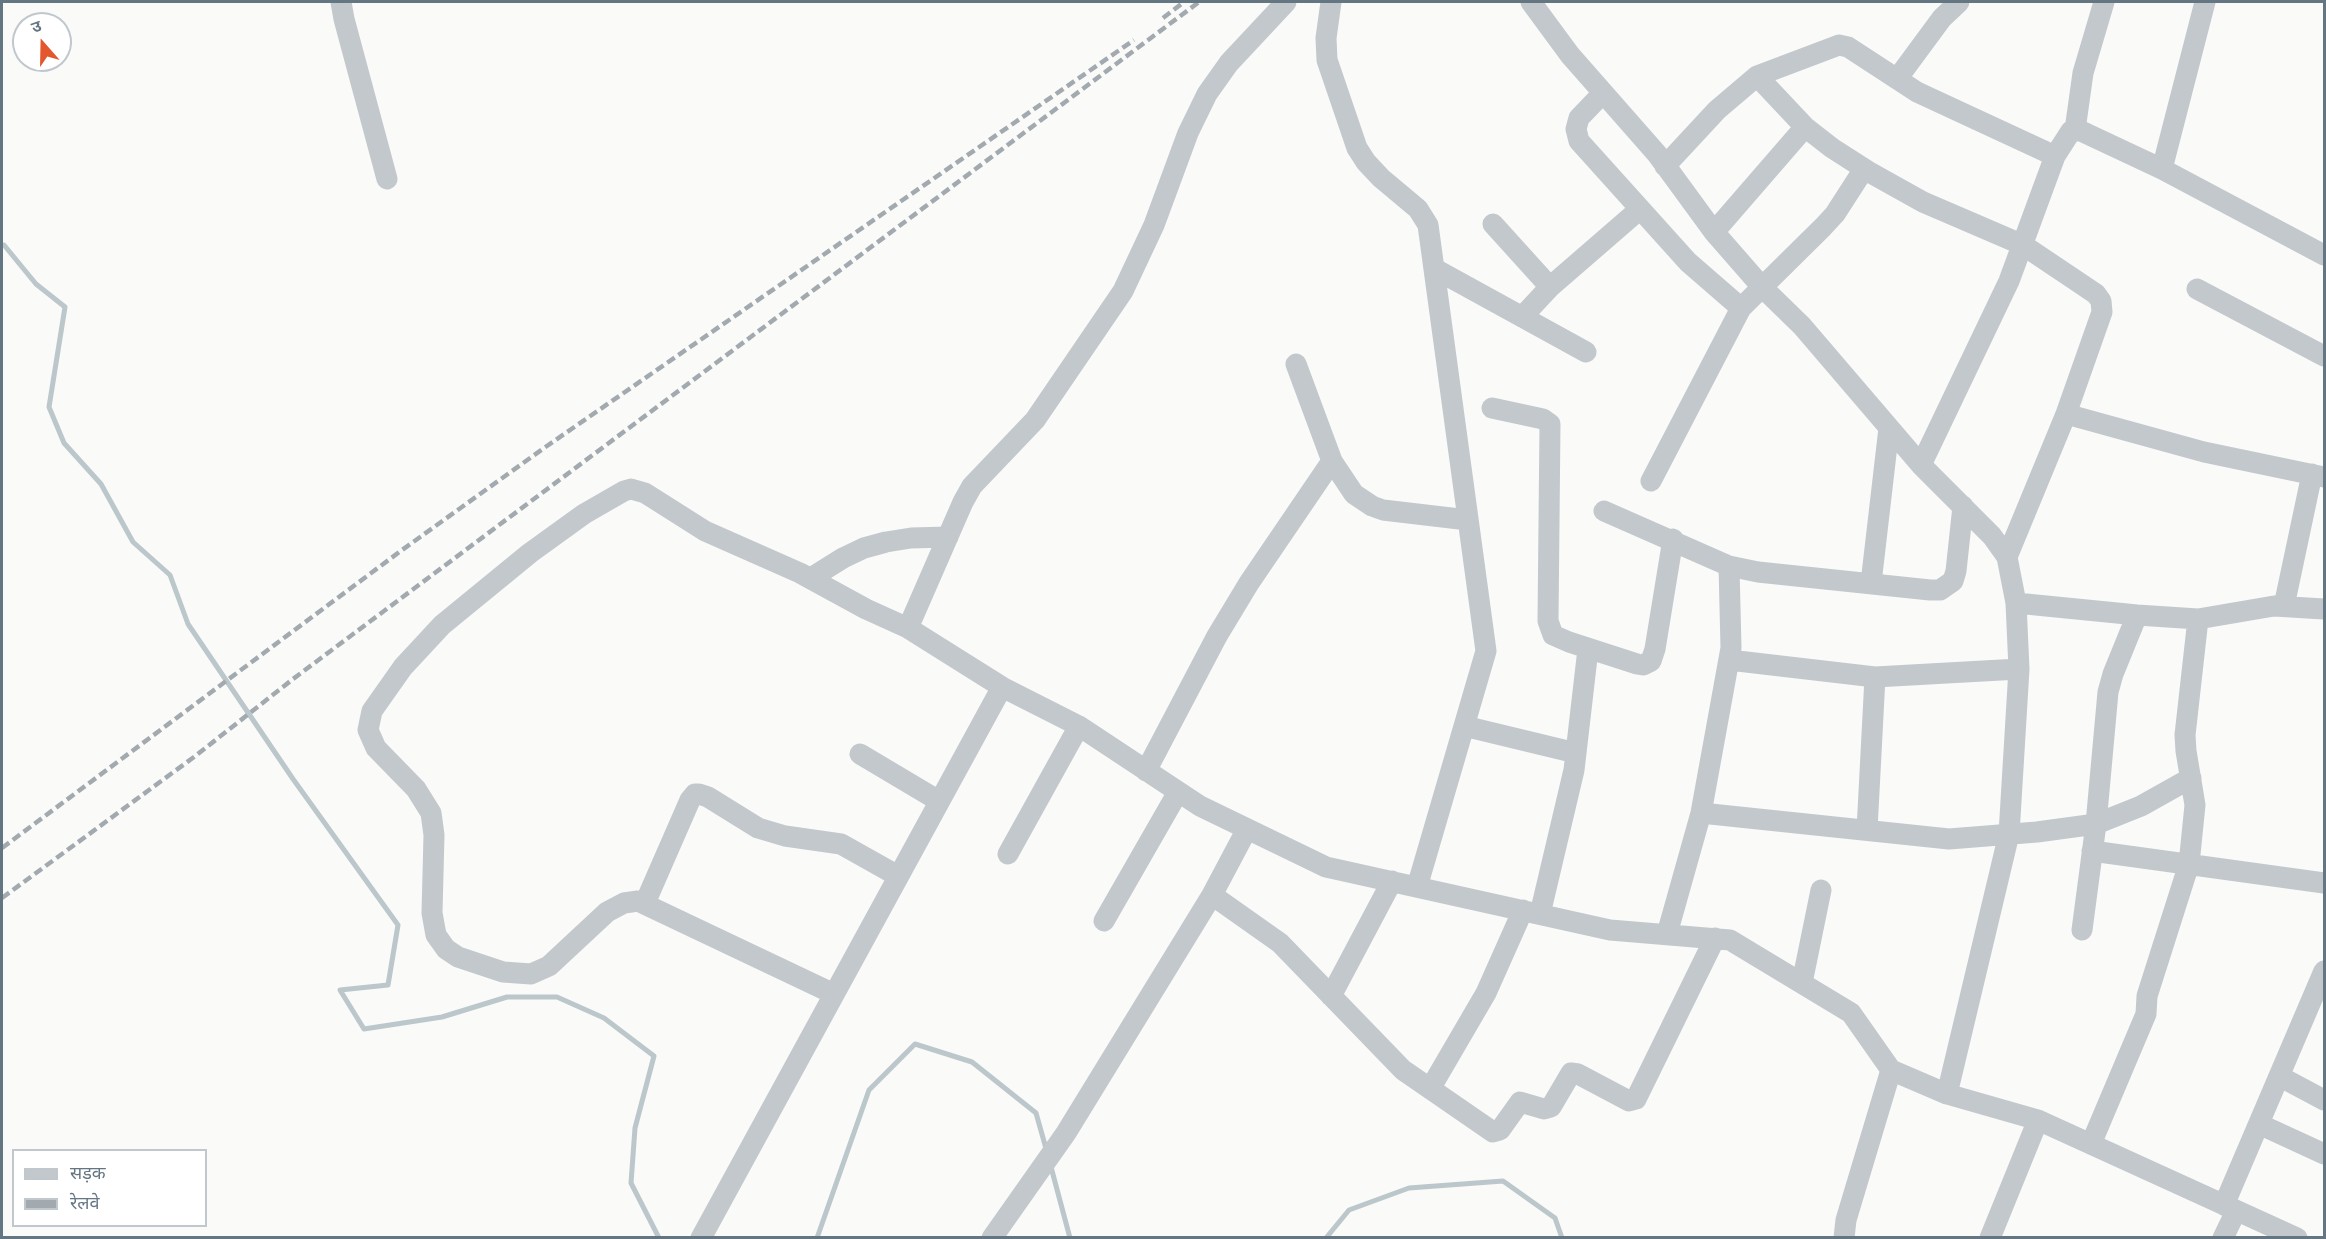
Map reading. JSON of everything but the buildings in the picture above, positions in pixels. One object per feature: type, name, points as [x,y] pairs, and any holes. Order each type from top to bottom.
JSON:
[{"type":"street","points":[[341,2],[387,179]]},
{"type":"street","points":[[908,628],[972,486],[1035,420],[1123,291],[1154,225],[1188,133],[1207,94],[1229,63],[1286,2]]},
{"type":"street","points":[[1331,2],[1326,38],[1327,60],[1348,125],[1366,162],[1422,214],[1430,236],[1486,651],[1417,887]]},
{"type":"street","points":[[1531,2],[1603,93],[1657,154],[1714,232],[1762,287],[1802,326],[1921,465],[1992,536],[2007,557],[2016,603],[2019,669],[2009,834],[1947,1094]]},
{"type":"street","points":[[1897,80],[1942,18],[1959,2]]},
{"type":"street","points":[[2075,130],[2083,74],[2104,2]]},
{"type":"street","points":[[2162,169],[2205,2]]},
{"type":"street","points":[[1665,166],[1717,110],[1758,76],[1839,45],[1848,47],[1917,93],[2055,156]]},
{"type":"street","points":[[1758,76],[1805,127],[1864,169],[1923,202],[2023,245],[2096,294],[2101,301],[2102,312],[2066,414],[2007,557]]},
{"type":"street","points":[[1603,93],[1579,118],[1576,129],[1583,147],[1696,270],[1741,308]]},
{"type":"street","points":[[1714,232],[1805,127]]},
{"type":"street","points":[[1921,465],[2009,281],[2055,156],[2068,133],[2075,130],[2162,169],[2325,255]]},
{"type":"street","points":[[1651,481],[1741,308],[1835,214],[1864,169]]},
{"type":"street","points":[[1522,317],[1550,287],[1640,209]]},
{"type":"street","points":[[1493,224],[1550,287]]},
{"type":"street","points":[[1435,269],[1586,352]]},
{"type":"street","points":[[2197,289],[2325,356]]},
{"type":"street","points":[[1296,363],[1332,461],[1350,490],[1372,506],[1383,510],[1468,520]]},
{"type":"street","points":[[1492,408],[1543,419],[1550,424],[1548,621],[1553,635],[1637,664],[1643,665],[1651,661],[1655,649],[1672,539]]},
{"type":"street","points":[[2066,414],[2204,452],[2318,476],[2284,606]]},
{"type":"street","points":[[1871,583],[1889,428]]},
{"type":"street","points":[[1146,771],[1173,717],[1238,600],[1332,461]]},
{"type":"street","points":[[834,994],[645,903],[631,901],[607,912],[549,966],[531,974],[502,972],[458,957],[446,949],[436,934],[432,913],[434,835],[430,813],[416,789],[376,748],[368,730],[372,711],[403,667],[442,625],[584,514],[624,491],[632,489],[645,493],[705,531],[811,578],[866,609],[908,628],[1002,687],[1079,726],[1200,806],[1326,867],[1610,930],[1731,940],[1851,1013],[1891,1070],[1947,1094],[2038,1120],[2297,1238]]},
{"type":"street","points":[[1604,511],[1729,566],[1758,572],[1940,590],[1953,581],[1956,571],[1963,506]]},
{"type":"street","points":[[811,578],[864,548],[903,539],[948,537]]},
{"type":"street","points":[[1667,934],[1701,813],[1729,660],[1731,648],[1729,566]]},
{"type":"street","points":[[2016,603],[2137,615],[2198,618],[2284,606],[2325,609]]},
{"type":"street","points":[[2082,930],[2096,824],[2108,692],[2137,615]]},
{"type":"street","points":[[2091,1144],[2146,1014],[2147,996],[2189,864],[2195,805],[2185,735],[2198,618]]},
{"type":"street","points":[[1430,1089],[1531,912],[1574,770],[1588,648]]},
{"type":"street","points":[[1729,660],[1875,677],[2019,669]]},
{"type":"street","points":[[1868,830],[1875,677]]},
{"type":"street","points":[[701,1238],[1002,687]]},
{"type":"street","points":[[1008,854],[1079,726]]},
{"type":"street","points":[[1464,726],[1576,753]]},
{"type":"street","points":[[860,754],[939,801]]},
{"type":"street","points":[[1701,813],[1949,838],[2009,834],[2096,824],[2141,806],[2191,778]]},
{"type":"street","points":[[1104,921],[1178,792]]},
{"type":"street","points":[[645,903],[690,800],[695,794],[708,797],[758,828],[785,836],[841,844],[898,876]]},
{"type":"street","points":[[992,1238],[1066,1133],[1212,895],[1247,829]]},
{"type":"street","points":[[2092,851],[2325,883]]},
{"type":"street","points":[[1331,996],[1392,881]]},
{"type":"street","points":[[1802,983],[1821,890]]},
{"type":"street","points":[[1212,895],[1280,943],[1403,1070],[1493,1132],[1500,1130],[1520,1102],[1544,1109],[1551,1107],[1571,1073],[1576,1073],[1633,1101],[1639,1096],[1715,938]]},
{"type":"street","points":[[2223,1238],[2230,1208],[2259,1124],[2325,971]]},
{"type":"street","points":[[1844,1238],[1846,1220],[1891,1070]]},
{"type":"street","points":[[2279,1076],[2325,1100]]},
{"type":"street","points":[[1990,1238],[2038,1120]]},
{"type":"street","points":[[2259,1124],[2325,1154]]},
{"type":"waterway","points":[[2,245],[36,284],[65,307],[49,407],[64,443],[101,484],[133,542],[170,575],[188,624],[293,779],[398,925],[388,985],[340,990],[364,1029],[442,1017],[507,997],[557,997],[604,1018],[654,1056],[635,1128],[631,1183],[659,1238]]},
{"type":"waterway","points":[[817,1238],[869,1090],[915,1044],[972,1062],[1036,1113],[1047,1152]]},
{"type":"waterway","points":[[1051,1167],[1070,1238]]},
{"type":"waterway","points":[[1326,1238],[1349,1210],[1409,1188],[1503,1181],[1555,1218],[1562,1238]]},
{"type":"railway","points":[[1163,18],[1184,2]]},
{"type":"railway","points":[[2,898],[194,757],[293,679],[1199,2]]},
{"type":"railway","points":[[2,848],[402,550],[544,448],[1134,40]]}]
